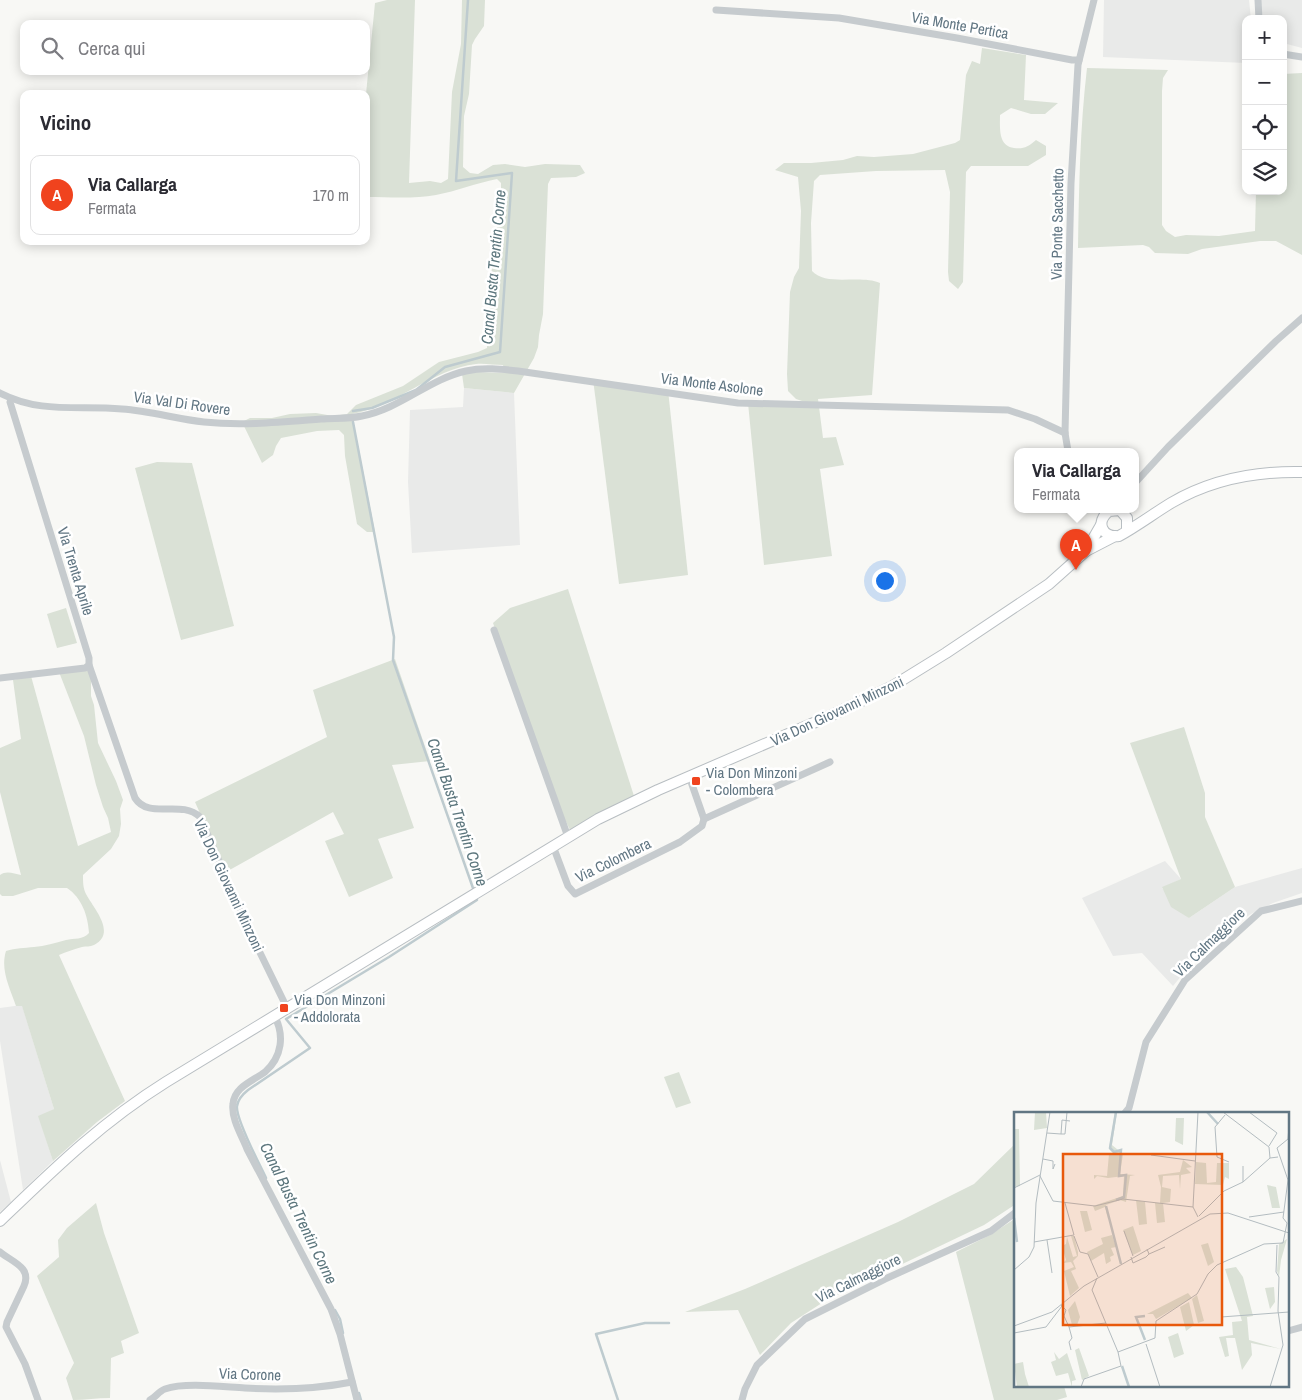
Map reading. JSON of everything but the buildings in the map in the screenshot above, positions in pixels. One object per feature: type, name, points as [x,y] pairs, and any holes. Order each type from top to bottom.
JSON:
[{"type":"street","name":"Via Ponte Sacchetto","points":[[1068,448],[1065,433],[1071,183],[1079,60],[1094,0]]},
{"type":"street","points":[[1258,0],[1259,15]]},
{"type":"street","name":"Via Monte Pertica","points":[[716,10],[838,18],[1079,60]]},
{"type":"street","points":[[1287,55],[1302,57]]},
{"type":"street","points":[[1139,479],[1168,447],[1302,318]]},
{"type":"street","name":"Via Monte Asolone","points":[[363,416],[388,408],[453,374],[487,368],[738,403],[1008,410],[1035,419],[1065,433]]},
{"type":"street","name":"Via Val Di Rovere","points":[[0,393],[11,399],[43,407],[132,410],[225,424],[256,424],[363,416]]},
{"type":"street","name":"Via Trenta Aprile","points":[[11,399],[10,402],[89,658],[89,665]]},
{"type":"street","points":[[1086,552],[1114,536],[1119,536],[1127,529],[1140,524],[1150,516],[1187,495],[1221,482],[1260,474],[1302,472]]},
{"type":"street","points":[[1106,513],[1106,533],[1114,536]]},
{"type":"street","points":[[1086,552],[1106,513]]},
{"type":"street","points":[[1127,529],[1125,513],[1150,516]]},
{"type":"street","name":"Via Don Giovanni Minzoni","points":[[0,1221],[107,1122],[144,1096],[274,1015],[568,837],[628,804],[839,712],[908,677],[1049,584],[1086,552]]},
{"type":"street","points":[[494,630],[568,837]]},
{"type":"street","points":[[0,678],[85,668],[89,665]]},
{"type":"street","name":"Via Don Giovanni Minzoni","points":[[89,665],[135,798],[139,804],[146,808],[186,808],[194,811],[200,817],[246,924],[287,1008]]},
{"type":"street","name":"Via Colombera","points":[[553,846],[568,886],[575,894],[680,842],[702,826],[704,819],[830,762]]},
{"type":"street","points":[[689,776],[704,819]]},
{"type":"street","name":"Via Calmaggiore","points":[[1125,1112],[1146,1042],[1186,980],[1261,911],[1302,901]]},
{"type":"street","points":[[274,1015],[281,1032],[280,1050],[271,1065],[264,1072],[238,1091],[233,1104],[234,1116],[248,1149],[331,1309],[342,1341],[357,1400]]},
{"type":"street","name":"Via Calmaggiore","points":[[742,1400],[744,1389],[757,1365],[805,1319],[885,1279],[991,1231],[1014,1214]]},
{"type":"street","points":[[0,1252],[22,1267],[26,1274],[24,1286],[6,1327],[25,1364],[38,1400]]},
{"type":"street","name":"Via Corone","points":[[150,1400],[165,1389],[175,1387],[220,1386],[292,1389],[331,1386],[352,1382]]},
{"type":"shaded area","points":[[387,0],[415,0],[409,183],[430,181],[441,183],[448,179],[452,92],[461,44],[462,0],[485,0],[484,26],[472,45],[469,94],[464,116],[463,167],[470,173],[478,174],[493,165],[505,164],[525,167],[545,164],[580,165],[585,173],[576,177],[551,178],[548,184],[543,314],[538,347],[534,358],[514,393],[464,388],[462,374],[476,372],[505,373],[503,365],[476,364],[460,367],[445,373],[384,404],[352,414],[375,532],[367,532],[357,524],[345,456],[344,435],[339,430],[317,431],[281,438],[273,455],[262,463],[242,422],[250,418],[272,418],[290,414],[316,413],[333,416],[347,414],[356,405],[403,386],[439,362],[487,348],[493,249],[501,202],[501,183],[497,179],[428,196],[370,197],[370,90],[366,90],[368,75],[370,75],[375,3]]},
{"type":"shaded area","points":[[1104,0],[1249,0],[1251,15],[1242,15],[1242,63],[1103,57]]},
{"type":"shaded area","points":[[1260,0],[1302,0],[1302,48],[1287,44],[1287,15],[1262,15]]},
{"type":"shaded area","points":[[982,48],[1026,55],[1024,100],[1058,103],[1045,114],[1031,114],[1011,108],[1000,115],[1001,136],[1005,144],[1009,147],[1023,148],[1036,140],[1046,146],[1046,155],[1028,166],[971,166],[966,172],[963,282],[958,289],[949,281],[948,272],[950,192],[945,170],[876,171],[820,175],[814,181],[811,223],[812,271],[818,276],[826,278],[880,283],[872,395],[818,399],[823,438],[836,437],[844,465],[820,469],[832,556],[764,565],[748,403],[805,402],[796,399],[788,391],[787,374],[790,292],[794,277],[799,268],[801,211],[798,177],[775,170],[784,163],[843,160],[857,156],[874,157],[913,154],[955,143],[960,140],[966,75],[972,61],[980,64]]},
{"type":"shaded area","points":[[1087,68],[1168,70],[1163,78],[1162,91],[1162,225],[1166,231],[1175,237],[1186,235],[1219,236],[1255,231],[1256,195],[1287,195],[1287,74],[1302,73],[1302,255],[1276,241],[1260,241],[1202,249],[1188,254],[1155,253],[1149,247],[1143,245],[1078,248],[1079,180]]},
{"type":"shaded area","points":[[593,379],[668,390],[688,575],[619,584]]},
{"type":"shaded area","points":[[464,388],[514,393],[520,545],[412,553],[408,482],[410,410],[463,407]]},
{"type":"shaded area","points":[[157,462],[192,463],[234,626],[181,640],[135,468]]},
{"type":"shaded area","points":[[568,589],[634,796],[570,830],[551,791],[493,623],[510,608]]},
{"type":"shaded area","points":[[66,608],[77,643],[57,648],[47,614]]},
{"type":"shaded area","points":[[395,659],[430,761],[392,765],[414,828],[378,839],[393,878],[349,897],[325,841],[344,834],[333,812],[226,872],[195,802],[327,737],[313,690]]},
{"type":"shaded area","points":[[91,669],[91,696],[94,705],[98,743],[123,800],[120,809],[121,824],[119,836],[111,849],[83,875],[85,892],[102,921],[104,934],[101,940],[94,945],[59,955],[125,1101],[97,1122],[53,1161],[38,1116],[54,1109],[22,1006],[16,1006],[9,986],[4,958],[6,951],[84,937],[89,933],[86,914],[77,897],[67,888],[38,888],[13,896],[2,896],[0,894],[0,875],[8,873],[21,875],[0,792],[0,748],[21,739],[13,680],[31,676],[78,846],[111,832],[96,785],[84,736],[59,672]]},
{"type":"shaded area","points":[[1184,727],[1205,793],[1205,817],[1235,887],[1189,918],[1171,907],[1162,887],[1181,879],[1130,743]]},
{"type":"shaded area","points":[[1165,861],[1181,879],[1162,888],[1189,918],[1235,887],[1302,868],[1302,893],[1273,903],[1236,924],[1201,952],[1173,986],[1142,953],[1113,956],[1082,898]]},
{"type":"shaded area","points":[[22,1005],[54,1109],[39,1117],[53,1161],[23,1190],[0,1041],[0,1008]]},
{"type":"shaded area","points":[[679,1072],[691,1103],[676,1108],[664,1077]]},
{"type":"shaded area","points":[[1014,1145],[1014,1205],[984,1225],[825,1301],[791,1323],[760,1355],[738,1310],[685,1312],[745,1289],[898,1222],[974,1184]]},
{"type":"shaded area","points":[[0,1160],[11,1202],[0,1212]]},
{"type":"shaded area","points":[[96,1203],[104,1233],[139,1333],[121,1341],[124,1353],[111,1358],[110,1398],[73,1400],[66,1378],[74,1363],[37,1276],[59,1257],[58,1240],[67,1228]]},
{"type":"shaded area","points":[[1014,1219],[1014,1388],[1065,1388],[1067,1397],[1057,1400],[994,1400],[956,1252],[990,1235]]},
{"type":"waterway","name":"Canal Busta Trentin Corne","points":[[353,411],[372,408],[416,390],[445,367],[500,352],[512,173],[456,181],[468,0]]},
{"type":"waterway","name":"Canal Busta Trentin Corne","points":[[353,422],[394,637],[393,660],[474,891]]},
{"type":"waterway","name":"Canal Busta Trentin Corne","points":[[266,1178],[244,1131],[237,1112],[237,1106],[238,1101],[248,1090],[310,1048],[286,1019],[389,957],[477,900],[476,896]]},
{"type":"waterway","name":"Canal Busta Trentin Corne","points":[[335,1310],[340,1319],[343,1333]]},
{"type":"waterway","points":[[618,1400],[596,1334],[645,1323],[669,1323]]},
{"type":"waterway","name":"Canal Busta Trentin Corne","points":[[359,1393],[361,1400]]},
{"type":"place","name":"Via Callarga","points":[[1076,570]]},
{"type":"place","name":"Via Don Minzoni - Colombera","points":[[696,781]]},
{"type":"place","name":"Via Don Minzoni - Addolorata","points":[[284,1008]]}]
